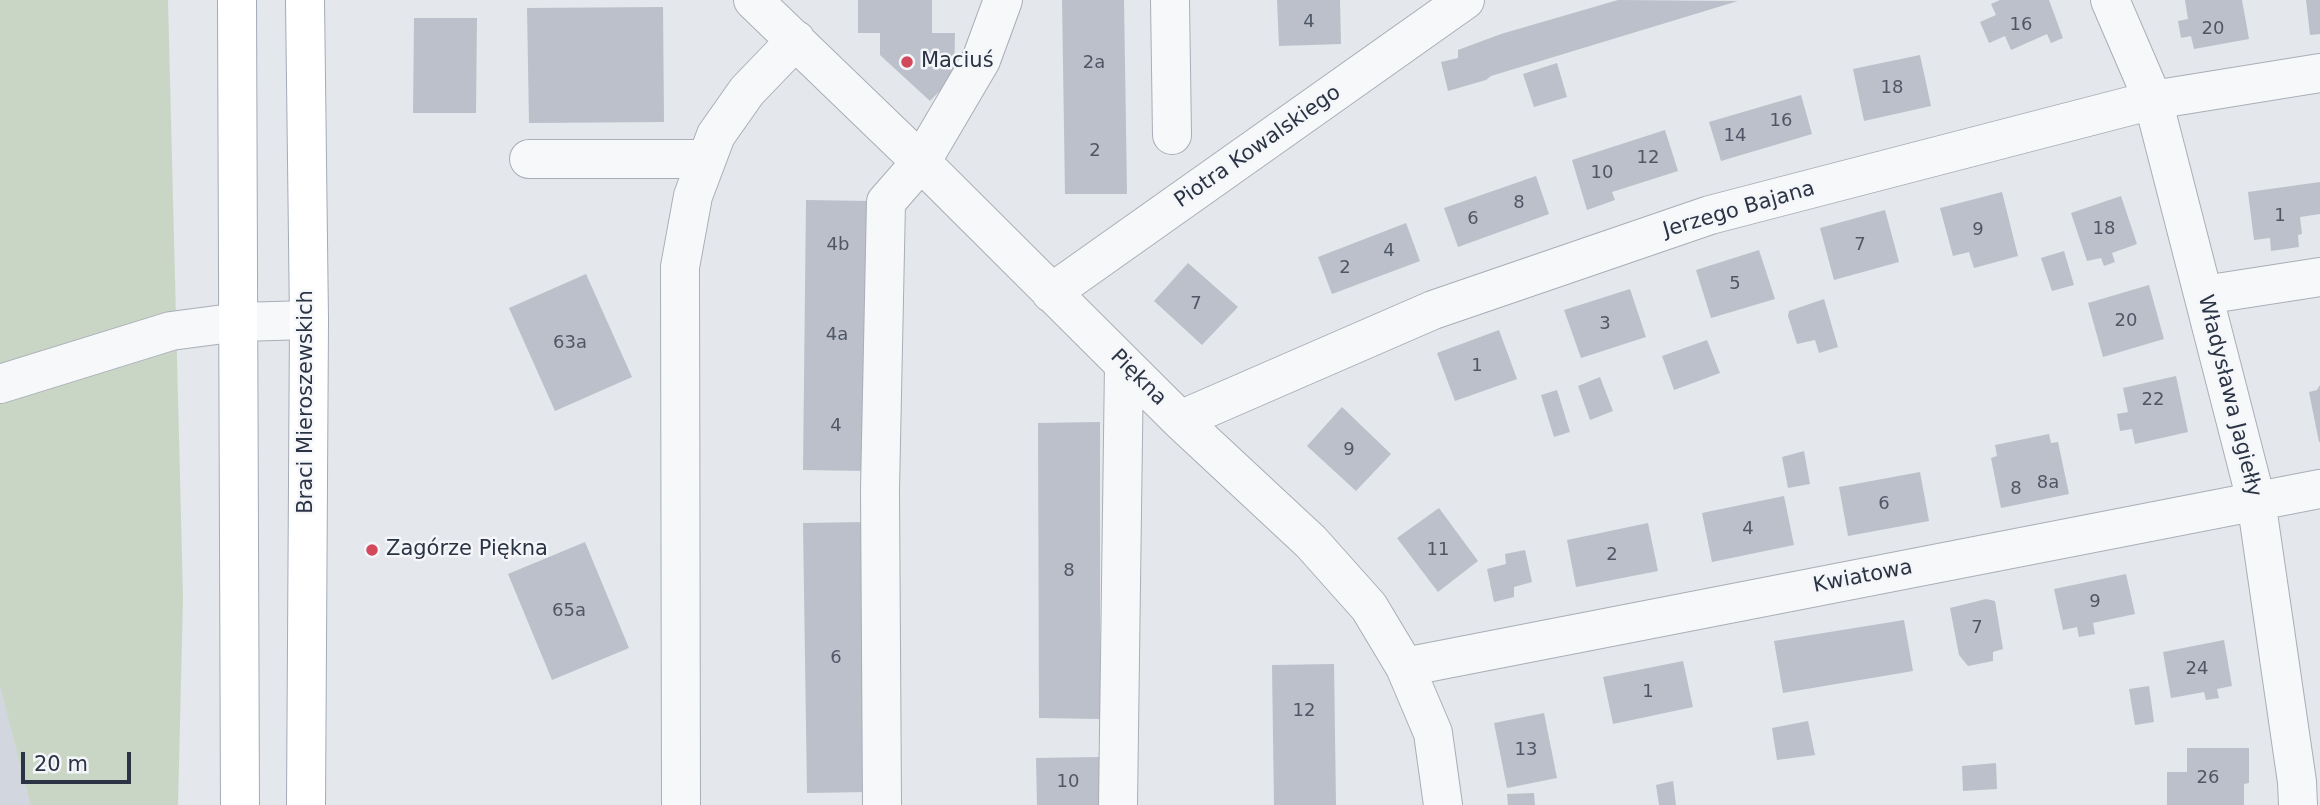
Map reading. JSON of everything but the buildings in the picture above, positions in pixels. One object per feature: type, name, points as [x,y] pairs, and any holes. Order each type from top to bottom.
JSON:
[{"type":"main road","points":[[237,0],[240,805]]},
{"type":"main road","name":"Braci Mieroszewskich","points":[[305,0],[309,320],[306,805]]},
{"type":"street","name":"Piękna","points":[[753,0],[921,162],[1180,420],[1311,542],[1368,607],[1405,667],[1433,733],[1443,805]]},
{"type":"street","points":[[882,805],[880,490],[886,202],[921,162],[981,60],[1003,0]]},
{"type":"street","points":[[1170,0],[1172,135]]},
{"type":"street","name":"Piotra Kowalskiego","points":[[1051,293],[1465,0]]},
{"type":"street","name":"Władysława Jagiełły","points":[[2110,0],[2153,100],[2256,500],[2297,782],[2298,805]]},
{"type":"street","points":[[681,805],[680,267],[693,196],[716,135],[747,91],[796,40]]},
{"type":"street","name":"Jerzego Bajana","points":[[1180,420],[1433,310],[1710,215],[2153,100],[2320,73]]},
{"type":"street","points":[[529,159],[707,159]]},
{"type":"street","points":[[2204,295],[2320,276]]},
{"type":"street","points":[[0,384],[171,331],[239,321],[309,320]]},
{"type":"street","points":[[1118,805],[1124,364]]},
{"type":"street","name":"Kwiatowa","points":[[1405,667],[2320,489]]},
{"type":"shaded area","points":[[0,687],[31,803],[31,805],[0,805]]},
{"type":"green space","points":[[0,0],[168,0],[183,597],[178,805],[31,805],[0,687]]},
{"type":"place","name":"Maciuś","points":[[907,62]]},
{"type":"place","name":"Zagórze Piękna","points":[[372,550]]}]
